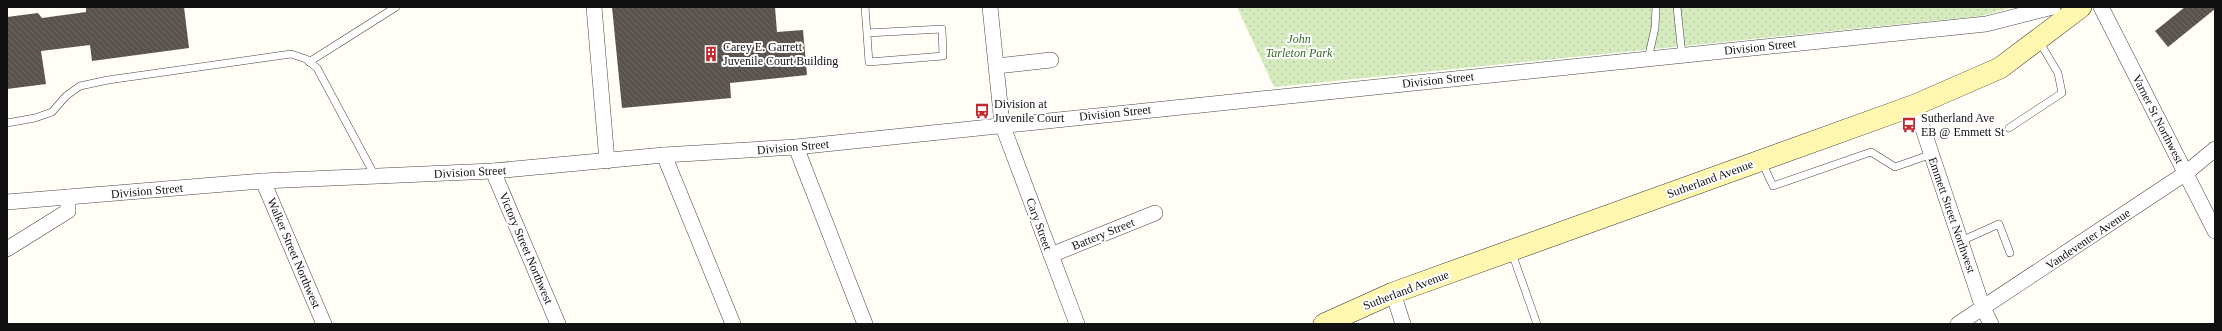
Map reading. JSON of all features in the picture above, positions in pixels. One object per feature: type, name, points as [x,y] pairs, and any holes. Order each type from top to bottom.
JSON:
[{"type":"street","points":[[594,7],[607,160]]},
{"type":"street","name":"Cary Street","points":[[990,7],[1002,124],[1077,324]]},
{"type":"street","name":"Division Street","points":[[7,202],[68,204],[263,182],[493,171],[664,155],[796,147],[1002,124],[1986,24],[2053,7]]},
{"type":"street","name":"Sutherland Avenue","points":[[1324,324],[1393,293],[1915,105],[2000,68],[2081,7]]},
{"type":"street","name":"Varner St Northwest","points":[[2101,7],[2215,231]]},
{"type":"street","points":[[997,66],[1051,60]]},
{"type":"street","name":"Emmett Street Northwest","points":[[1915,105],[1983,308],[1991,324]]},
{"type":"street","points":[[796,147],[865,324]]},
{"type":"street","name":"Vandeventer Avenue","points":[[1958,324],[2186,173],[2215,149]]},
{"type":"street","points":[[664,155],[733,324]]},
{"type":"street","name":"Victory Street Northwest","points":[[493,171],[558,324]]},
{"type":"street","name":"Walker Street Northwest","points":[[263,182],[324,324]]},
{"type":"street","points":[[7,249],[68,204]]},
{"type":"street","name":"Battery Street","points":[[1051,255],[1155,213]]},
{"type":"street","points":[[1393,293],[1403,324]]},
{"type":"lane","points":[[310,62],[396,7]]},
{"type":"lane","points":[[865,7],[869,62],[943,56],[942,29],[867,33]]},
{"type":"lane","points":[[1648,59],[1655,28],[1656,7]]},
{"type":"lane","points":[[1677,7],[1682,55]]},
{"type":"lane","points":[[2009,128],[2062,94],[2058,72],[2038,39]]},
{"type":"lane","points":[[7,123],[35,118],[52,112],[66,96],[80,86],[108,80],[291,54],[310,62],[317,68],[375,176]]},
{"type":"lane","points":[[1762,160],[1773,186],[1871,152],[1894,167],[1932,154]]},
{"type":"lane","points":[[1961,241],[1999,224],[2010,253]]},
{"type":"lane","points":[[1511,251],[1537,324]]},
{"type":"green space","name":"John Tarleton Park","points":[[1237,7],[2013,7],[1981,16],[1274,87]]},
{"type":"building","points":[[86,7],[184,7],[189,48],[92,61],[90,45],[41,51],[46,84],[7,89],[7,17],[38,13],[42,18],[86,12]]},
{"type":"building","name":"Carey E. Garrett Juvenile Court Building","points":[[612,7],[775,7],[777,32],[803,30],[807,75],[730,83],[731,98],[622,108]]},
{"type":"building","points":[[2185,7],[2215,7],[2215,9],[2168,47],[2155,31]]},
{"type":"place","name":"Carey E. Garrett Juvenile Court Building","points":[[711,54]]},
{"type":"place","name":"Division at Juvenile Court","points":[[982,111]]},
{"type":"place","name":"Sutherland Ave EB @ Emmett St","points":[[1909,125]]}]
